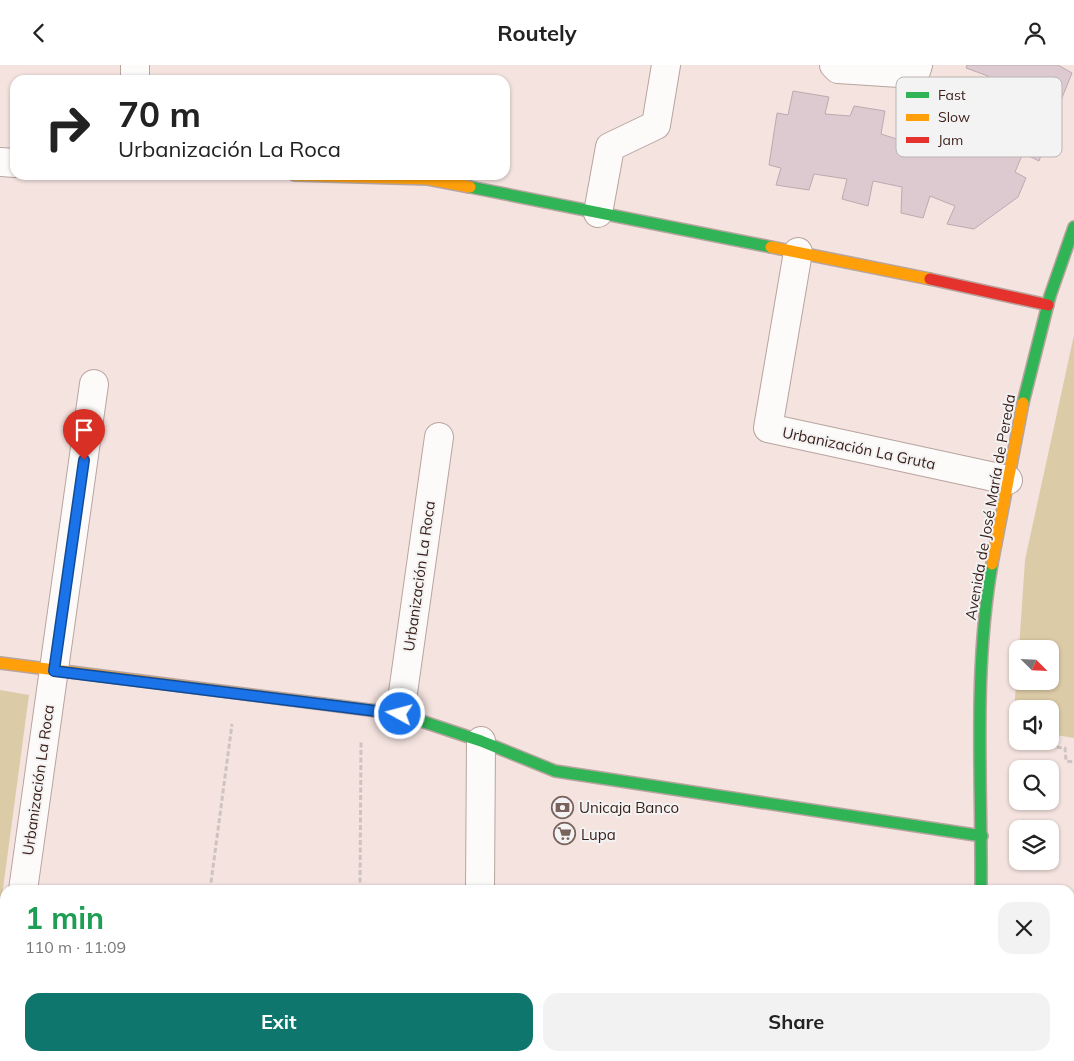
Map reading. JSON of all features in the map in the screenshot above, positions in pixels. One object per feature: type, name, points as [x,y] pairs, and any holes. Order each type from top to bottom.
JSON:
[{"type":"street","points":[[598,213],[610,147],[656,125],[666,65]]},
{"type":"street","points":[[834,65],[838,69],[915,74],[918,65]]},
{"type":"street","points":[[433,180],[972,287],[1048,305]]},
{"type":"street","name":"Avenida de José María de Pereda","points":[[981,885],[984,620],[1008,480],[1026,391],[1048,305],[1074,227]]},
{"type":"street","name":"Urbanización La Gruta","points":[[798,252],[768,428],[1008,480]]},
{"type":"street","name":"Urbanización La Roca","points":[[24,885],[94,384]]},
{"type":"street","name":"Urbanización La Roca","points":[[400,714],[439,437]]},
{"type":"street","points":[[0,663],[400,714],[480,741],[556,771],[982,836]]},
{"type":"street","points":[[480,741],[480,885]]},
{"type":"path","points":[[211,885],[236,693]]},
{"type":"path","points":[[360,885],[361,709]]},
{"type":"path","points":[[982,741],[1065,748],[1066,761],[1074,762]]},
{"type":"shaded area","points":[[1074,335],[1074,738],[1059,736],[1059,700],[1015,700],[1016,690],[1059,690],[1059,640],[1020,640],[1025,560]]},
{"type":"shaded area","points":[[0,690],[29,695],[3,885],[0,885]]},
{"type":"building","points":[[967,65],[1058,65],[1072,73],[1062,98],[1062,77],[988,77],[966,68]]},
{"type":"building","points":[[793,91],[829,97],[825,114],[850,116],[854,106],[885,111],[881,134],[896,139],[896,157],[1021,157],[1015,172],[1026,178],[1018,197],[974,229],[947,224],[955,206],[930,196],[923,218],[901,213],[902,187],[873,181],[868,206],[842,199],[847,179],[814,174],[809,190],[776,185],[781,168],[769,165],[777,113],[788,115]]},
{"type":"building","points":[[1031,157],[1040,157],[1039,161]]},
{"type":"traffic: fast","points":[[470,187],[771,247]]},
{"type":"traffic: fast","points":[[1023,403],[1050,296],[1074,227]]},
{"type":"traffic: fast","points":[[981,885],[980,686],[982,645],[992,564]]},
{"type":"traffic: fast","points":[[323,704],[400,714],[481,741],[555,771],[982,836]]},
{"type":"traffic: slow","points":[[433,180],[470,187]]},
{"type":"traffic: slow","points":[[771,247],[930,279]]},
{"type":"traffic: slow","points":[[992,564],[1023,403]]},
{"type":"traffic: slow","points":[[0,663],[323,704]]},
{"type":"traffic: jam","points":[[930,279],[1048,305]]},
{"type":"place","name":"Unicaja Banco","points":[[563,807]]},
{"type":"place","name":"Lupa","points":[[565,834]]},
{"type":"route","points":[[84,460],[54,671],[400,714]]}]
